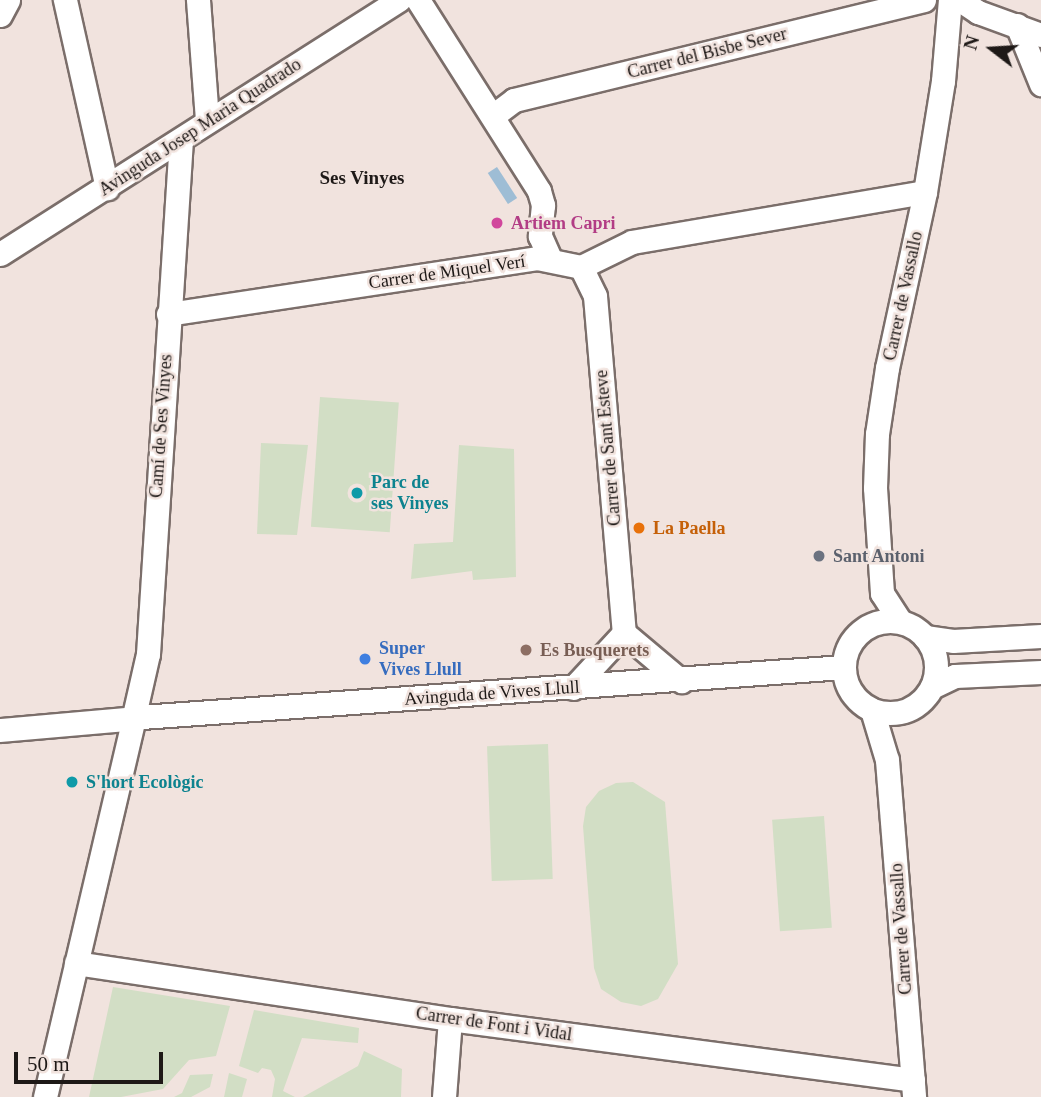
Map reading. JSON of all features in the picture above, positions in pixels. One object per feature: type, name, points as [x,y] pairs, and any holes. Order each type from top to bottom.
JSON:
[{"type":"street","points":[[0,15],[8,0]]},
{"type":"street","points":[[65,0],[107,188]]},
{"type":"street","points":[[198,0],[207,121]]},
{"type":"street","name":"Avinguda Josep Maria Quadrado","points":[[0,254],[400,0]]},
{"type":"street","points":[[418,0],[494,114],[539,191],[543,205],[540,236],[550,258]]},
{"type":"street","name":"Carrer del Bisbe Sever","points":[[494,114],[514,100],[924,0]]},
{"type":"street","name":"Carrer de Vassallo","points":[[882,593],[875,488],[877,434],[887,368],[925,192],[943,81],[950,0]]},
{"type":"street","points":[[960,0],[978,12],[1041,35]]},
{"type":"street","points":[[1017,25],[1041,84]]},
{"type":"street","name":"Camí de Ses Vinyes","points":[[45,1097],[148,653],[181,140]]},
{"type":"street","points":[[581,267],[632,242],[925,192]]},
{"type":"street","name":"Carrer de Miquel Verí","points":[[168,314],[550,258],[581,267]]},
{"type":"street","name":"Carrer de Sant Esteve","points":[[581,267],[595,296],[624,633]]},
{"type":"street","points":[[882,593],[900,621],[925,636],[953,642],[1041,636]]},
{"type":"street","points":[[882,593],[870,625],[851,642],[844,667],[848,688],[872,710],[898,713],[923,699],[932,687],[936,670],[925,636]]},
{"type":"street","points":[[870,625],[900,621]]},
{"type":"street","points":[[573,688],[624,633],[681,681]]},
{"type":"street","name":"Avinguda de Vives Llull","points":[[0,730],[844,667]]},
{"type":"street","points":[[932,687],[955,676],[1041,672]]},
{"type":"street","name":"Carrer de Vassallo","points":[[872,710],[887,760],[913,1088]]},
{"type":"street","name":"Carrer de Vassallo","points":[[887,760],[898,713]]},
{"type":"street","name":"Carrer de Font i Vidal","points":[[76,963],[913,1088]]},
{"type":"street","points":[[444,1097],[450,1019]]},
{"type":"green space","points":[[320,397],[399,403],[390,532],[311,527]]},
{"type":"green space","points":[[261,443],[308,445],[297,535],[257,534]]},
{"type":"green space","points":[[459,445],[514,449],[516,577],[473,580],[472,571],[411,579],[414,544],[453,542]]},
{"type":"green space","points":[[548,744],[553,879],[492,881],[487,746]]},
{"type":"green space","points":[[633,782],[665,802],[678,964],[658,999],[641,1006],[621,1002],[601,989],[594,968],[583,826],[586,807],[599,791],[616,783]]},
{"type":"green space","points":[[824,816],[832,928],[780,931],[772,820]]},
{"type":"green space","points":[[113,987],[230,1006],[216,1056],[189,1060],[163,1089],[121,1097],[89,1097]]},
{"type":"green space","points":[[254,1010],[359,1028],[358,1043],[302,1038],[283,1091],[295,1097],[272,1097],[275,1079],[271,1070],[262,1068],[258,1073],[239,1066]]},
{"type":"green space","points":[[364,1051],[402,1069],[401,1097],[303,1097],[358,1066]]},
{"type":"green space","points":[[229,1073],[247,1079],[242,1097],[224,1097]]},
{"type":"green space","points":[[213,1074],[210,1087],[191,1097],[174,1097],[182,1093],[190,1075]]},
{"type":"water","points":[[497,167],[517,198],[508,204],[488,173]]},
{"type":"place","name":"Artiem Capri","points":[[497,223]]},
{"type":"place","name":"Parc de ses Vinyes","points":[[357,493]]},
{"type":"place","name":"La Paella","points":[[639,528]]},
{"type":"place","name":"Sant Antoni","points":[[819,556]]},
{"type":"place","name":"Es Busquerets","points":[[526,650]]},
{"type":"place","name":"Super Vives Llull","points":[[365,659]]},
{"type":"place","name":"S'hort Ecològic","points":[[72,782]]},
{"type":"district","name":"Ses Vinyes","points":[[362,178]]}]
